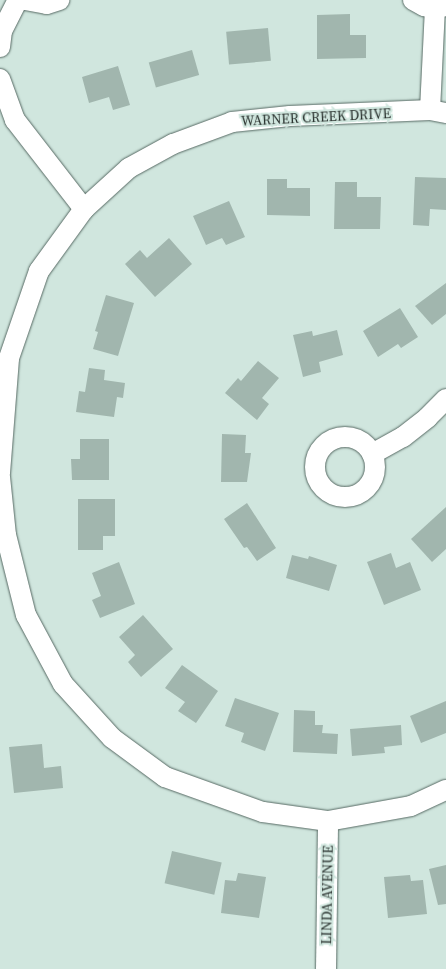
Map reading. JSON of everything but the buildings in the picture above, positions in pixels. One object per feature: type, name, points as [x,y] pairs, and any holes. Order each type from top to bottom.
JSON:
[{"type":"street","points":[[0,47],[2,31],[18,0]]},
{"type":"street","points":[[25,0],[36,4],[47,4],[59,0]]},
{"type":"street","points":[[413,0],[424,6],[441,7],[438,112]]},
{"type":"street","points":[[0,79],[15,120],[84,209]]},
{"type":"street","name":"WARNER CREEK DRIVE","points":[[0,473],[3,392],[9,358],[39,271],[84,209],[129,168],[173,144],[232,122],[290,116],[438,112]]},
{"type":"street","points":[[372,454],[415,428],[446,399]]},
{"type":"street","points":[[0,477],[6,535],[26,615],[63,684],[112,738],[164,777],[263,812],[328,821],[411,806],[446,790]]},
{"type":"street","name":"LINDA AVENUE","points":[[326,969],[328,821]]}]
